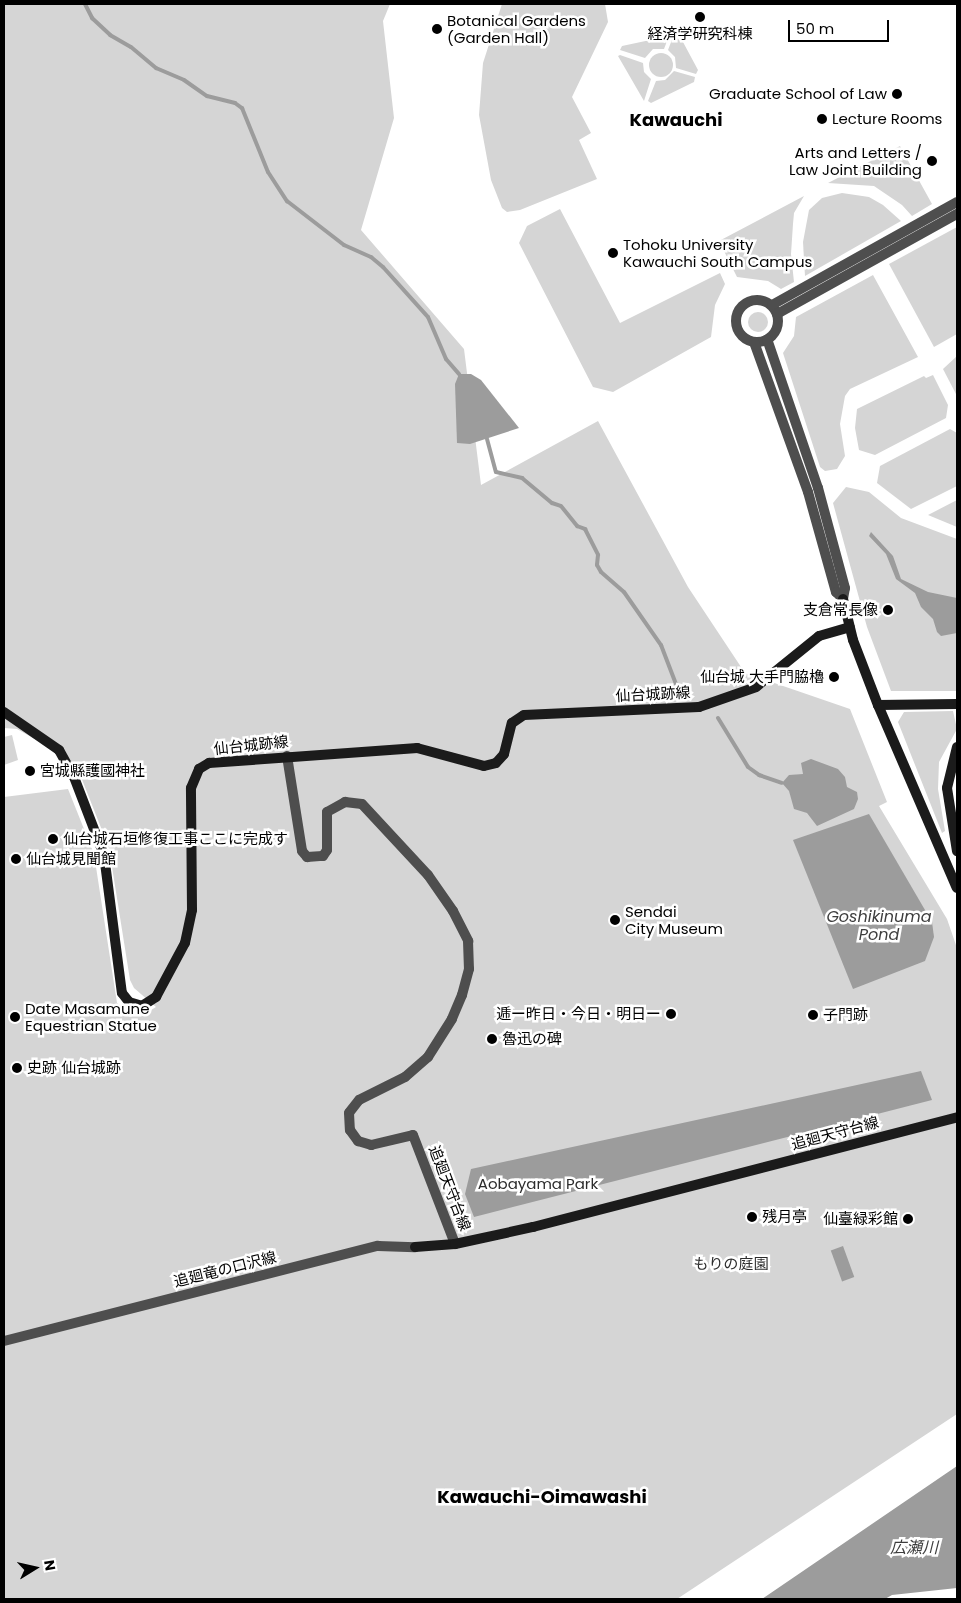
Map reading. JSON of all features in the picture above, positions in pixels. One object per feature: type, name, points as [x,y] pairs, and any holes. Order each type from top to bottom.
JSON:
[{"type":"street","points":[[775,310],[957,202]]},
{"type":"street","points":[[775,310],[957,214]]},
{"type":"street","points":[[775,310],[754,299],[738,312],[739,332],[754,342],[808,492],[836,592],[843,599]]},
{"type":"street","points":[[754,342],[767,339],[778,327],[775,310]]},
{"type":"street","points":[[767,339],[818,488],[845,588],[843,599],[850,627],[878,705],[957,888]]},
{"type":"street","name":"仙台城跡線","points":[[4,712],[59,750],[74,777],[104,855],[122,993],[129,1002],[142,1006],[156,997],[185,943],[190,918],[193,873],[190,808],[194,777],[209,763],[417,748],[484,766],[496,763],[504,754],[512,723],[524,715],[699,707],[756,688],[819,636],[850,627]]},
{"type":"street","points":[[878,705],[957,704]]},
{"type":"street","points":[[957,747],[947,788],[957,851]]},
{"type":"street","name":"追廻天守台線","points":[[287,756],[302,851],[307,858],[323,856],[327,850],[327,812],[345,802],[362,804],[428,875],[453,911],[468,941],[469,970],[462,994],[452,1019],[428,1057],[405,1077],[359,1100],[349,1113],[350,1130],[358,1141],[371,1144],[413,1135],[455,1244],[533,1227],[957,1117]]},
{"type":"street","name":"追廻竜の口沢線","points":[[4,1341],[378,1246],[415,1248],[455,1244]]},
{"type":"green space","name":"Aobayama Park","points":[[4,4],[390,4],[383,21],[394,118],[361,230],[464,349],[481,485],[598,421],[688,587],[745,673],[850,709],[887,802],[879,806],[947,919],[957,948],[957,1414],[677,1599],[4,1599],[4,797],[68,789],[94,854],[117,1003],[133,1014],[146,1013],[156,1007],[134,988],[130,980],[109,848],[81,777],[56,751],[17,729],[4,728]]},
{"type":"green space","points":[[502,4],[605,4],[608,22],[572,97],[591,133],[579,140],[597,179],[520,210],[507,212],[502,208],[491,180],[479,115],[483,63]]},
{"type":"green space","points":[[676,29],[698,70],[696,74],[676,68],[675,57],[668,50]]},
{"type":"green space","points":[[669,36],[664,49],[653,49],[645,58],[620,50],[622,46]]},
{"type":"green space","points":[[661,53],[670,56],[673,65],[670,74],[661,77],[652,74],[649,65],[652,56]]},
{"type":"green space","points":[[620,55],[643,63],[644,72],[651,79],[644,101],[618,56]]},
{"type":"green space","points":[[674,71],[695,77],[694,82],[651,103],[648,101],[656,81],[665,80]]},
{"type":"green space","points":[[900,146],[932,204],[912,216],[902,205],[874,186],[828,183]]},
{"type":"green space","points":[[842,193],[869,197],[883,205],[901,221],[805,276],[803,242],[809,210],[822,198]]},
{"type":"green space","points":[[804,196],[794,213],[791,254],[794,282],[781,289],[768,281],[737,277],[719,241]]},
{"type":"green space","points":[[560,209],[620,323],[720,273],[725,284],[715,305],[711,337],[613,392],[593,387],[519,243],[527,226]]},
{"type":"green space","points":[[957,227],[957,334],[934,347],[889,264]]},
{"type":"green space","points":[[873,275],[918,357],[850,389],[845,396],[840,424],[845,456],[837,469],[825,471],[820,467],[783,353],[794,336],[796,317]]},
{"type":"green space","points":[[758,312],[765,315],[768,322],[765,329],[758,332],[751,329],[748,322],[751,315]]},
{"type":"green space","points":[[957,356],[957,396],[943,369]]},
{"type":"green space","points":[[933,375],[948,405],[946,418],[875,455],[859,450],[855,428],[857,409],[924,376],[926,378]]},
{"type":"green space","points":[[950,429],[957,433],[957,486],[911,509],[877,483],[880,466]]},
{"type":"green space","points":[[846,487],[869,492],[901,518],[957,539],[957,691],[891,691],[867,627],[833,503]]},
{"type":"green space","points":[[957,500],[957,527],[928,515]]},
{"type":"green space","points":[[953,711],[957,729],[939,762],[938,789],[945,831],[942,833],[898,722],[904,712]]},
{"type":"green space","points":[[12,735],[18,760],[4,765],[4,737]]},
{"type":"water","points":[[459,374],[471,374],[481,380],[519,428],[470,444],[457,443],[455,384]]},
{"type":"water","points":[[871,532],[893,556],[901,579],[928,592],[957,598],[957,633],[941,636],[937,632],[933,619],[921,607],[915,593],[896,579],[886,554],[869,536]]},
{"type":"water","points":[[811,759],[838,769],[845,777],[847,787],[857,792],[858,799],[854,809],[817,826],[807,813],[794,809],[789,791],[782,783],[789,775],[803,774],[801,763]]},
{"type":"water","name":"Goshikinuma Pond","points":[[869,814],[932,922],[934,937],[925,961],[853,989],[793,840]]},
{"type":"water","points":[[921,1071],[932,1100],[474,1217],[465,1194],[471,1169]]},
{"type":"water","points":[[843,1246],[854,1277],[842,1281],[831,1250]]},
{"type":"water","name":"広瀬川","points":[[957,1466],[957,1588],[892,1595],[885,1599],[762,1599]]},
{"type":"waterway","points":[[85,4],[92,18],[110,35],[131,47],[156,68],[184,80],[207,96],[235,103],[242,108],[268,172],[287,201],[344,245],[371,257],[383,267],[428,317],[446,359],[459,374]]},
{"type":"waterway","points":[[487,439],[496,472],[522,478],[552,503],[561,506],[577,526],[585,529],[598,555],[597,565],[601,572],[624,592],[661,645],[676,684]]},
{"type":"waterway","points":[[718,718],[748,767],[759,775],[782,783]]},
{"type":"place","name":"経済学研究科棟","points":[[700,17]]},
{"type":"place","name":"Botanical Gardens (Garden Hall)","points":[[437,29]]},
{"type":"place","name":"Graduate School of Law","points":[[897,94]]},
{"type":"place","name":"Lecture Rooms","points":[[822,119]]},
{"type":"place","name":"Arts and Letters / Law Joint Building","points":[[932,161]]},
{"type":"place","name":"Tohoku University Kawauchi South Campus","points":[[613,253]]},
{"type":"place","name":"支倉常長像","points":[[888,610]]},
{"type":"place","name":"仙台城 大手門脇櫓","points":[[834,677]]},
{"type":"place","name":"宮城縣護國神社","points":[[30,771]]},
{"type":"place","name":"仙台城石垣修復工事ここに完成す","points":[[53,839]]},
{"type":"place","name":"仙台城見聞館","points":[[16,859]]},
{"type":"place","name":"Sendai City Museum","points":[[615,920]]},
{"type":"place","name":"逓ー昨日・今日・明日ー","points":[[671,1014]]},
{"type":"place","name":"子門跡","points":[[813,1015]]},
{"type":"place","name":"Date Masamune Equestrian Statue","points":[[15,1017]]},
{"type":"place","name":"魯迅の碑","points":[[492,1039]]},
{"type":"place","name":"史跡 仙台城跡","points":[[17,1068]]},
{"type":"place","name":"残月亭","points":[[752,1217]]},
{"type":"place","name":"仙臺緑彩館","points":[[908,1219]]},
{"type":"district","name":"Kawauchi","points":[[676,120]]},
{"type":"district","name":"Kawauchi-Oimawashi","points":[[542,1497]]},
{"type":"park label","name":"もりの庭園","points":[[731,1264]]}]
